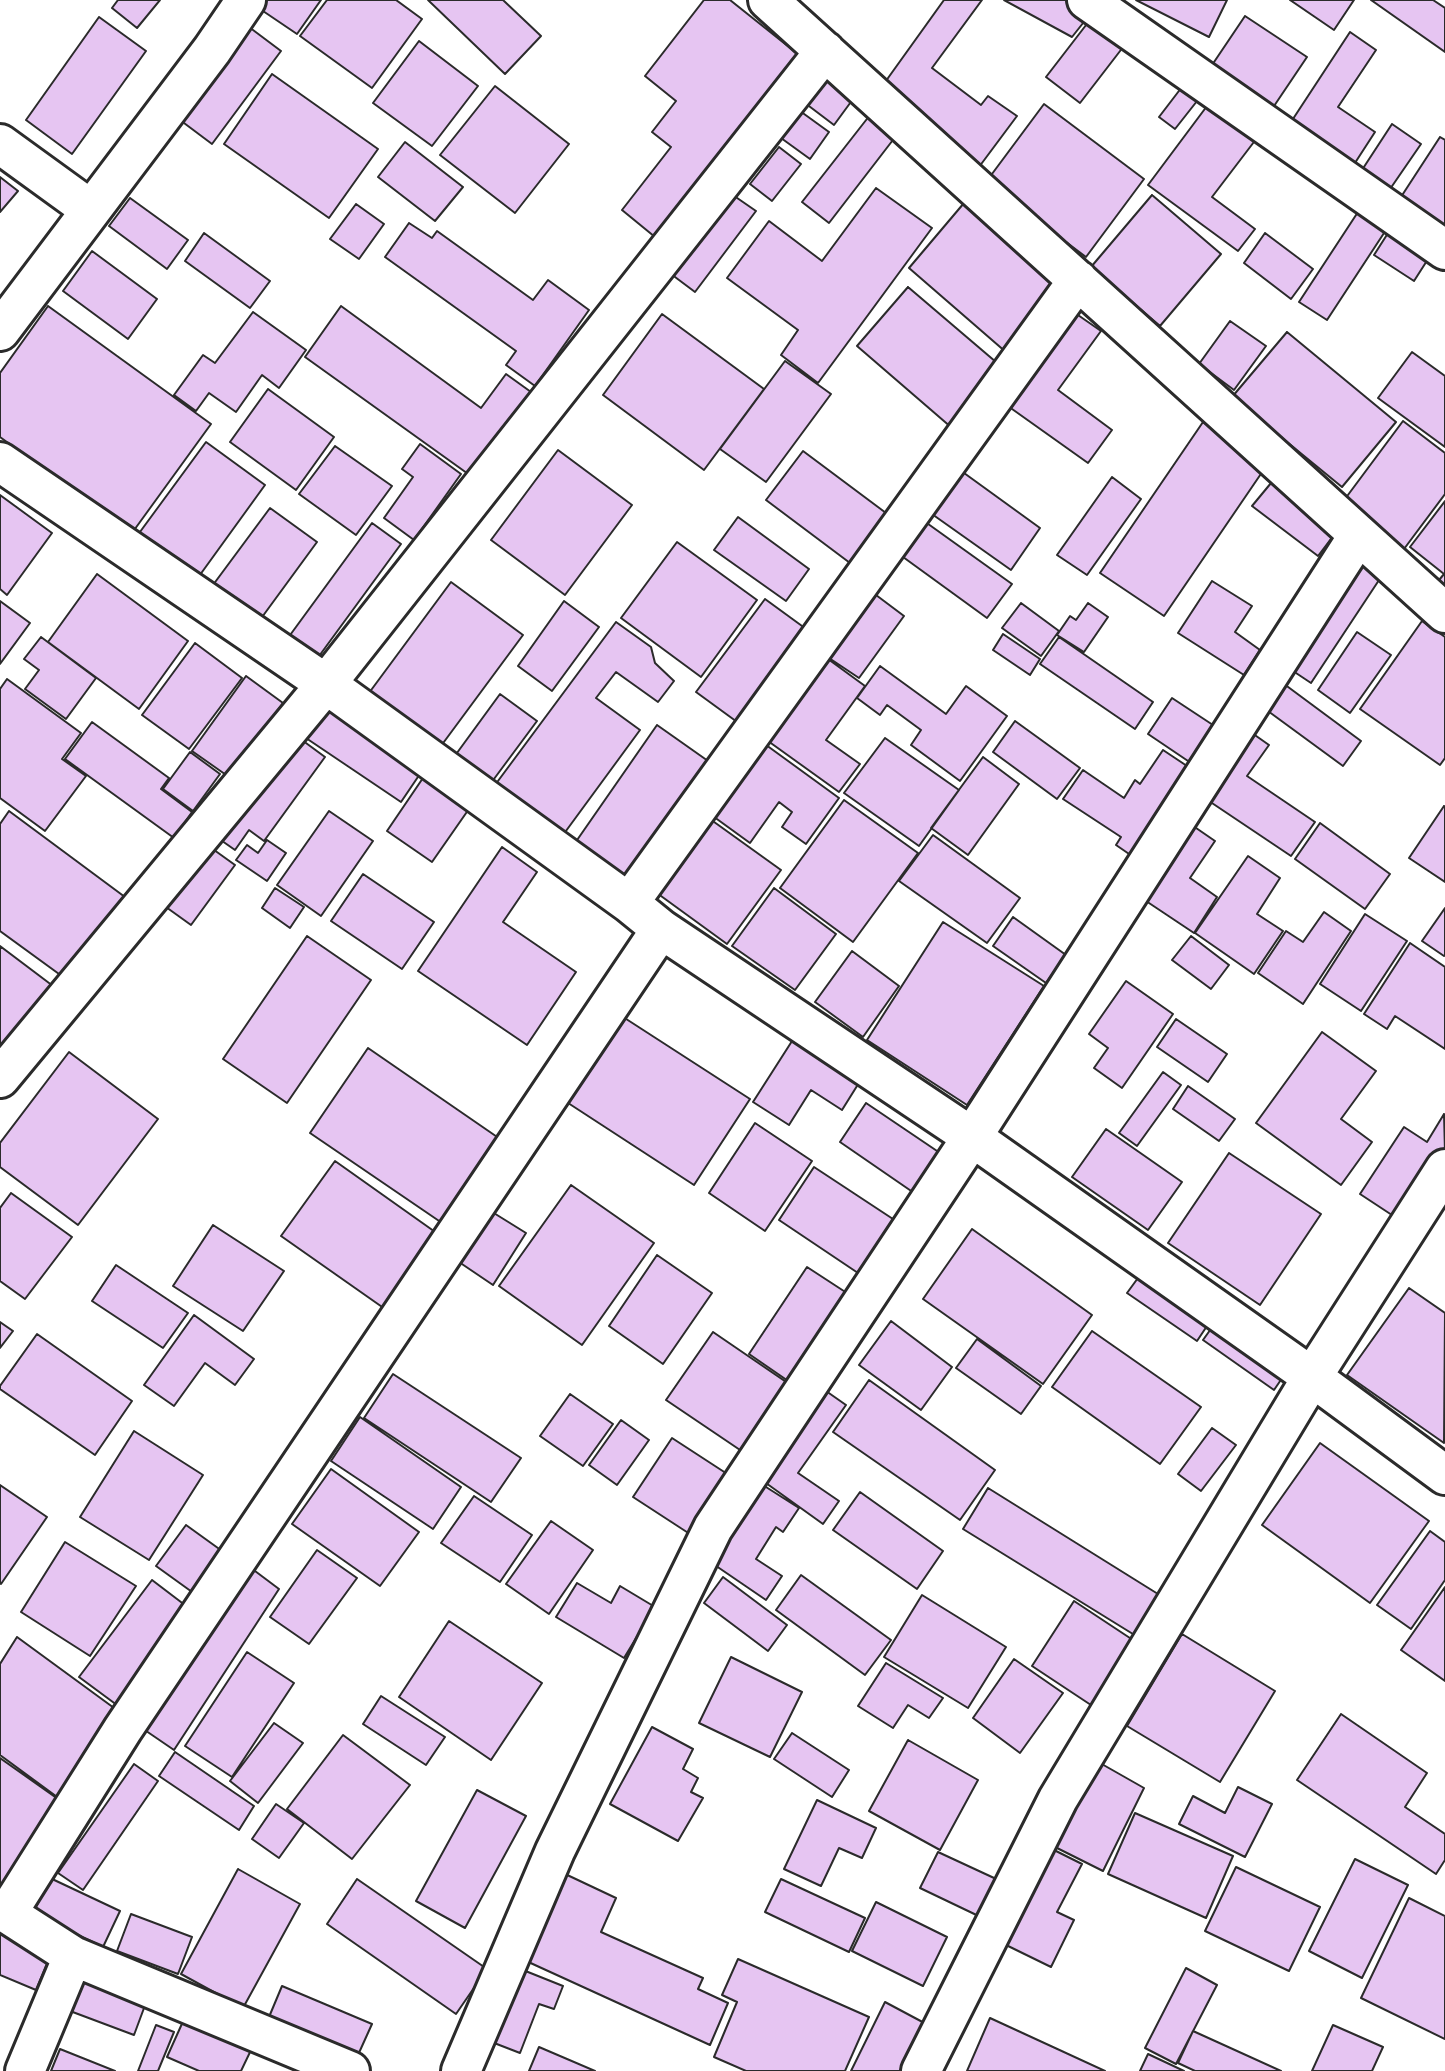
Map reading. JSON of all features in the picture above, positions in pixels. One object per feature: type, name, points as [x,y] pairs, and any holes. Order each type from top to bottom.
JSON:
[{"type":"street","points":[[0,331],[212,50],[246,0]]},
{"type":"street","points":[[768,0],[1445,613]]},
{"type":"street","points":[[1087,0],[1445,250]]},
{"type":"street","points":[[0,1078],[326,684],[825,51]]},
{"type":"street","points":[[0,144],[91,210]]},
{"type":"street","points":[[629,903],[1078,280]]},
{"type":"street","points":[[0,462],[326,684],[661,929],[972,1137],[1312,1377],[1445,1475]]},
{"type":"street","points":[[461,2071],[555,1851],[713,1528],[972,1137],[1358,536]]},
{"type":"street","points":[[349,2071],[73,1956],[4,1910],[661,929]]},
{"type":"street","points":[[921,2071],[1058,1799],[1312,1377],[1445,1169]]},
{"type":"street","points":[[25,2071],[73,1956]]},
{"type":"building","points":[[118,0],[160,0],[137,28],[112,8]]},
{"type":"building","points":[[266,0],[321,0],[297,34],[260,9]]},
{"type":"building","points":[[327,0],[396,0],[422,19],[372,88],[300,36]]},
{"type":"building","points":[[428,0],[503,0],[541,36],[505,74]]},
{"type":"building","points":[[704,0],[730,0],[799,55],[655,237],[622,210],[671,147],[652,132],[676,101],[645,76]]},
{"type":"building","points":[[944,0],[982,0],[932,68],[981,105],[988,96],[1017,116],[979,167],[883,85]]},
{"type":"building","points":[[1004,0],[1070,0],[1091,13],[1072,37]]},
{"type":"building","points":[[1136,0],[1227,0],[1209,37]]},
{"type":"building","points":[[1290,0],[1354,0],[1334,30]]},
{"type":"building","points":[[1371,0],[1433,0],[1445,8],[1445,52]]},
{"type":"building","points":[[1093,16],[1127,42],[1080,103],[1046,77]]},
{"type":"building","points":[[1245,16],[1307,57],[1268,115],[1206,74]]},
{"type":"building","points":[[99,17],[146,51],[72,154],[26,120]]},
{"type":"building","points":[[245,24],[281,51],[212,144],[176,117]]},
{"type":"building","points":[[1350,32],[1376,50],[1338,107],[1375,132],[1353,166],[1289,125]]},
{"type":"building","points":[[419,41],[478,86],[432,146],[373,103]]},
{"type":"building","points":[[822,70],[856,95],[834,125],[801,100]]},
{"type":"building","points":[[272,74],[378,149],[329,218],[224,144]]},
{"type":"building","points":[[1185,83],[1201,96],[1175,129],[1159,117]]},
{"type":"building","points":[[495,86],[569,144],[515,213],[440,155]]},
{"type":"building","points":[[1213,98],[1260,134],[1212,197],[1255,229],[1238,251],[1148,185]]},
{"type":"building","points":[[1044,104],[1144,179],[1086,257],[986,182]]},
{"type":"building","points":[[800,111],[829,132],[810,159],[781,138]]},
{"type":"building","points":[[870,115],[896,136],[829,223],[802,202]]},
{"type":"building","points":[[1392,124],[1421,144],[1388,192],[1360,173]]},
{"type":"building","points":[[1440,137],[1445,140],[1445,229],[1399,200]]},
{"type":"building","points":[[405,142],[463,187],[435,221],[378,177]]},
{"type":"building","points":[[779,147],[801,164],[772,201],[750,184]]},
{"type":"building","points":[[0,177],[18,191],[0,212]]},
{"type":"building","points":[[876,188],[932,228],[818,383],[781,355],[798,330],[727,278],[769,221],[822,261]]},
{"type":"building","points":[[727,191],[756,211],[695,292],[667,271]]},
{"type":"building","points":[[1152,195],[1221,254],[1160,326],[1091,267]]},
{"type":"building","points":[[130,198],[188,240],[167,269],[109,226]]},
{"type":"building","points":[[964,203],[1064,287],[1007,353],[909,268]]},
{"type":"building","points":[[356,204],[384,224],[359,259],[330,239]]},
{"type":"building","points":[[1358,212],[1386,230],[1327,320],[1299,302]]},
{"type":"building","points":[[409,223],[432,238],[437,231],[533,300],[548,280],[589,310],[535,386],[506,365],[516,351],[385,257]]},
{"type":"building","points":[[1390,230],[1430,256],[1414,281],[1374,255]]},
{"type":"building","points":[[204,233],[270,281],[250,308],[185,261]]},
{"type":"building","points":[[1265,233],[1313,269],[1291,299],[1244,263]]},
{"type":"building","points":[[92,251],[157,299],[128,339],[63,291]]},
{"type":"building","points":[[908,287],[1003,368],[952,428],[857,346]]},
{"type":"building","points":[[48,306],[211,424],[132,533],[0,437],[0,373]]},
{"type":"building","points":[[341,306],[481,408],[506,374],[531,392],[471,476],[305,357]]},
{"type":"building","points":[[1065,306],[1101,331],[1058,390],[1112,430],[1088,463],[998,399]]},
{"type":"building","points":[[253,312],[306,350],[279,388],[262,375],[236,412],[209,393],[196,411],[174,395],[203,355],[215,363]]},
{"type":"building","points":[[662,314],[764,389],[704,470],[603,395]]},
{"type":"building","points":[[1230,321],[1266,346],[1234,390],[1199,364]]},
{"type":"building","points":[[1287,332],[1396,422],[1342,487],[1232,397]]},
{"type":"building","points":[[1412,352],[1445,376],[1445,447],[1378,398]]},
{"type":"building","points":[[785,361],[831,394],[766,482],[720,449]]},
{"type":"building","points":[[268,389],[334,437],[296,490],[230,442]]},
{"type":"building","points":[[1403,421],[1445,453],[1445,494],[1401,553],[1339,507]]},
{"type":"building","points":[[1203,422],[1267,465],[1164,616],[1100,573]]},
{"type":"building","points":[[206,442],[265,485],[197,579],[137,536]]},
{"type":"building","points":[[420,444],[461,474],[414,540],[384,518],[413,477],[402,469]]},
{"type":"building","points":[[335,446],[392,486],[356,535],[299,494]]},
{"type":"building","points":[[558,450],[632,505],[565,595],[491,540]]},
{"type":"building","points":[[803,451],[886,513],[850,563],[766,500]]},
{"type":"building","points":[[953,465],[1040,528],[1011,570],[922,507]]},
{"type":"building","points":[[1112,477],[1141,499],[1087,575],[1057,555]]},
{"type":"building","points":[[1276,477],[1340,527],[1318,556],[1252,506]]},
{"type":"building","points":[[0,495],[52,533],[7,595],[0,589]]},
{"type":"building","points":[[1445,501],[1445,593],[1435,585],[1444,574],[1410,547]]},
{"type":"building","points":[[270,508],[317,542],[257,624],[210,589]]},
{"type":"building","points":[[917,516],[1012,584],[987,618],[892,549]]},
{"type":"building","points":[[738,517],[809,569],[786,601],[714,550]]},
{"type":"building","points":[[372,523],[401,544],[314,663],[285,642]]},
{"type":"building","points":[[677,542],[757,600],[701,677],[621,618]]},
{"type":"building","points":[[1355,551],[1385,571],[1311,683],[1281,663]]},
{"type":"building","points":[[97,574],[188,641],[139,709],[48,642]]},
{"type":"building","points":[[1212,581],[1252,606],[1235,632],[1260,650],[1244,675],[1178,633]]},
{"type":"building","points":[[451,582],[523,635],[438,750],[366,697]]},
{"type":"building","points":[[872,592],[904,616],[859,678],[826,656]]},
{"type":"building","points":[[765,599],[813,634],[744,727],[696,692]]},
{"type":"building","points":[[0,601],[30,623],[0,664]]},
{"type":"building","points":[[564,601],[599,627],[552,691],[518,666]]},
{"type":"building","points":[[1021,603],[1059,631],[1041,656],[1002,628]]},
{"type":"building","points":[[1088,603],[1108,617],[1084,652],[1057,635],[1070,616],[1076,620]]},
{"type":"building","points":[[1422,621],[1445,637],[1445,758],[1440,765],[1360,709]]},
{"type":"building","points":[[616,622],[651,647],[655,663],[674,681],[658,702],[616,672],[596,698],[640,730],[563,835],[495,785]]},
{"type":"building","points":[[1357,632],[1391,655],[1350,713],[1318,690]]},
{"type":"building","points":[[1003,634],[1040,659],[1030,675],[993,650]]},
{"type":"building","points":[[41,637],[96,678],[66,719],[25,689],[39,670],[24,659]]},
{"type":"building","points":[[1059,637],[1153,702],[1135,729],[1040,664]]},
{"type":"building","points":[[195,643],[242,678],[189,749],[142,715]]},
{"type":"building","points":[[828,659],[865,686],[826,740],[860,764],[839,792],[768,741]]},
{"type":"building","points":[[880,666],[946,714],[966,686],[1007,716],[960,781],[911,745],[921,730],[887,705],[880,715],[857,698]]},
{"type":"building","points":[[246,676],[283,703],[229,777],[192,751]]},
{"type":"building","points":[[1276,678],[1361,741],[1343,766],[1257,703]]},
{"type":"building","points":[[7,679],[81,733],[62,759],[86,776],[45,831],[0,798],[0,689]]},
{"type":"building","points":[[500,694],[537,721],[491,783],[454,757]]},
{"type":"building","points":[[1172,698],[1216,727],[1191,763],[1148,734]]},
{"type":"building","points":[[324,699],[424,768],[401,802],[300,734]]},
{"type":"building","points":[[1015,721],[1080,768],[1057,799],[993,752]]},
{"type":"building","points":[[92,722],[169,778],[161,789],[192,812],[174,838],[65,759]]},
{"type":"building","points":[[657,725],[718,768],[637,885],[575,843]]},
{"type":"building","points":[[1242,726],[1269,745],[1247,776],[1315,822],[1291,856],[1197,793]]},
{"type":"building","points":[[291,732],[325,757],[264,841],[249,830],[235,850],[215,836]]},
{"type":"building","points":[[885,738],[959,790],[919,846],[844,793]]},
{"type":"building","points":[[762,742],[839,798],[806,844],[782,827],[792,812],[779,802],[750,843],[710,814]]},
{"type":"building","points":[[1163,750],[1190,768],[1132,856],[1116,845],[1121,837],[1063,799],[1083,770],[1124,798],[1135,780],[1140,784]]},
{"type":"building","points":[[190,752],[220,774],[193,811],[163,789]]},
{"type":"building","points":[[983,757],[1019,784],[968,855],[931,828]]},
{"type":"building","points":[[425,775],[471,806],[432,862],[387,831]]},
{"type":"building","points":[[844,800],[918,853],[853,942],[780,888]]},
{"type":"building","points":[[1445,807],[1445,882],[1409,858]]},
{"type":"building","points":[[9,811],[129,900],[70,982],[0,931],[0,824]]},
{"type":"building","points":[[329,811],[373,841],[321,916],[277,885]]},
{"type":"building","points":[[703,814],[781,870],[727,944],[650,888]]},
{"type":"building","points":[[1183,819],[1215,841],[1190,878],[1217,897],[1194,933],[1134,893]]},
{"type":"building","points":[[1320,823],[1390,874],[1365,909],[1295,859]]},
{"type":"building","points":[[933,835],[1020,898],[987,943],[899,881]]},
{"type":"building","points":[[267,840],[286,853],[267,881],[236,860],[247,845],[258,853]]},
{"type":"building","points":[[203,842],[235,865],[191,925],[159,902]]},
{"type":"building","points":[[502,847],[537,872],[503,922],[576,972],[527,1045],[418,971]]},
{"type":"building","points":[[1248,856],[1280,878],[1257,914],[1283,931],[1254,974],[1195,933]]},
{"type":"building","points":[[363,874],[434,922],[402,969],[331,921]]},
{"type":"building","points":[[275,888],[304,907],[290,928],[262,908]]},
{"type":"building","points":[[774,888],[836,934],[795,990],[732,946]]},
{"type":"building","points":[[1445,908],[1445,955],[1444,956],[1422,941]]},
{"type":"building","points":[[1324,912],[1351,931],[1303,1004],[1258,973],[1286,931],[1303,942]]},
{"type":"building","points":[[1365,914],[1407,941],[1361,1011],[1320,984]]},
{"type":"building","points":[[1013,917],[1066,955],[1046,983],[993,946]]},
{"type":"building","points":[[943,922],[1044,986],[967,1105],[867,1040]]},
{"type":"building","points":[[307,936],[371,980],[287,1103],[223,1059]]},
{"type":"building","points":[[1191,936],[1229,965],[1211,989],[1172,960]]},
{"type":"building","points":[[1410,943],[1445,967],[1445,1049],[1395,1016],[1387,1029],[1364,1014]]},
{"type":"building","points":[[0,946],[53,986],[0,1060]]},
{"type":"building","points":[[852,951],[899,986],[863,1037],[815,1002]]},
{"type":"building","points":[[1126,981],[1173,1014],[1122,1088],[1094,1068],[1108,1048],[1089,1034]]},
{"type":"building","points":[[620,1015],[750,1099],[694,1185],[565,1101]]},
{"type":"building","points":[[1176,1019],[1227,1054],[1208,1082],[1157,1047]]},
{"type":"building","points":[[801,1027],[867,1070],[842,1110],[811,1090],[789,1125],[753,1102]]},
{"type":"building","points":[[1322,1032],[1376,1071],[1341,1119],[1372,1142],[1341,1185],[1256,1123]]},
{"type":"building","points":[[368,1048],[503,1141],[445,1225],[310,1133]]},
{"type":"building","points":[[69,1052],[158,1119],[78,1225],[0,1167],[0,1143]]},
{"type":"building","points":[[1163,1072],[1181,1085],[1137,1146],[1119,1133]]},
{"type":"building","points":[[1188,1086],[1235,1119],[1219,1141],[1173,1109]]},
{"type":"building","points":[[866,1103],[943,1155],[917,1195],[840,1142]]},
{"type":"building","points":[[1444,1114],[1445,1152],[1401,1221],[1360,1194],[1404,1127],[1427,1142]]},
{"type":"building","points":[[755,1123],[812,1161],[765,1231],[709,1193]]},
{"type":"building","points":[[1106,1129],[1182,1182],[1148,1230],[1072,1177]]},
{"type":"building","points":[[1229,1153],[1321,1214],[1260,1305],[1168,1243]]},
{"type":"building","points":[[335,1161],[438,1234],[385,1309],[281,1236]]},
{"type":"building","points":[[814,1167],[896,1221],[861,1275],[779,1220]]},
{"type":"building","points":[[571,1185],[654,1243],[582,1345],[499,1286]]},
{"type":"building","points":[[11,1193],[72,1237],[25,1299],[0,1281],[0,1208]]},
{"type":"building","points":[[489,1210],[526,1233],[493,1285],[456,1260]]},
{"type":"building","points":[[213,1225],[284,1271],[243,1331],[173,1286]]},
{"type":"building","points":[[972,1229],[1092,1315],[1043,1384],[923,1299]]},
{"type":"building","points":[[657,1255],[712,1293],[663,1364],[609,1326]]},
{"type":"building","points":[[116,1265],[188,1313],[163,1348],[92,1301]]},
{"type":"building","points":[[807,1267],[853,1297],[794,1385],[749,1354]]},
{"type":"building","points":[[1146,1267],[1215,1314],[1197,1341],[1127,1293]]},
{"type":"building","points":[[1409,1288],[1445,1313],[1444,1443],[1347,1375]]},
{"type":"building","points":[[194,1315],[254,1359],[235,1385],[205,1363],[174,1406],[144,1385]]},
{"type":"building","points":[[1218,1319],[1289,1368],[1274,1390],[1203,1340]]},
{"type":"building","points":[[891,1321],[952,1367],[921,1410],[859,1365]]},
{"type":"building","points":[[0,1322],[13,1331],[0,1348]]},
{"type":"building","points":[[1092,1331],[1201,1407],[1160,1464],[1052,1387]]},
{"type":"building","points":[[713,1332],[792,1386],[746,1454],[666,1400]]},
{"type":"building","points":[[37,1334],[132,1401],[95,1455],[0,1389]]},
{"type":"building","points":[[977,1339],[1041,1386],[1021,1414],[956,1368]]},
{"type":"building","points":[[393,1374],[521,1458],[491,1502],[364,1418]]},
{"type":"building","points":[[869,1380],[995,1470],[960,1520],[833,1432]]},
{"type":"building","points":[[816,1384],[846,1405],[798,1473],[839,1501],[823,1524],[752,1473]]},
{"type":"building","points":[[570,1394],[613,1424],[583,1466],[540,1436]]},
{"type":"building","points":[[360,1417],[461,1487],[433,1529],[331,1461]]},
{"type":"building","points":[[621,1420],[649,1440],[617,1485],[589,1465]]},
{"type":"building","points":[[1212,1428],[1236,1445],[1201,1491],[1178,1474]]},
{"type":"building","points":[[134,1431],[203,1475],[149,1560],[80,1517]]},
{"type":"building","points":[[672,1438],[735,1479],[696,1538],[633,1497]]},
{"type":"building","points":[[1320,1443],[1429,1521],[1370,1603],[1262,1525]]},
{"type":"building","points":[[331,1469],[419,1532],[380,1586],[292,1524]]},
{"type":"building","points":[[755,1480],[799,1508],[783,1532],[776,1527],[756,1559],[782,1576],[766,1600],[703,1557]]},
{"type":"building","points":[[0,1485],[47,1517],[1,1584],[0,1583]]},
{"type":"building","points":[[988,1488],[1166,1599],[1141,1639],[963,1529]]},
{"type":"building","points":[[860,1492],[943,1551],[917,1589],[833,1530]]},
{"type":"building","points":[[474,1496],[532,1535],[500,1582],[441,1543]]},
{"type":"building","points":[[551,1521],[593,1550],[549,1614],[506,1584]]},
{"type":"building","points":[[186,1525],[229,1556],[199,1597],[156,1566]]},
{"type":"building","points":[[1430,1531],[1445,1542],[1445,1580],[1411,1629],[1377,1605]]},
{"type":"building","points":[[65,1542],[136,1586],[90,1656],[21,1612]]},
{"type":"building","points":[[317,1550],[357,1578],[309,1644],[270,1617]]},
{"type":"building","points":[[243,1562],[279,1589],[174,1750],[133,1722]]},
{"type":"building","points":[[801,1575],[891,1640],[865,1675],[776,1610]]},
{"type":"building","points":[[723,1577],[787,1625],[768,1651],[704,1603]]},
{"type":"building","points":[[152,1580],[198,1615],[125,1711],[79,1677]]},
{"type":"building","points":[[577,1583],[611,1603],[620,1586],[655,1607],[624,1658],[556,1617]]},
{"type":"building","points":[[1445,1587],[1445,1681],[1401,1650]]},
{"type":"building","points":[[922,1595],[1006,1647],[968,1708],[884,1657]]},
{"type":"building","points":[[1074,1601],[1142,1646],[1100,1711],[1032,1666]]},
{"type":"building","points":[[449,1621],[542,1683],[491,1760],[399,1697]]},
{"type":"building","points":[[1182,1634],[1275,1691],[1220,1782],[1127,1726]]},
{"type":"building","points":[[17,1637],[125,1716],[64,1802],[0,1755],[0,1664]]},
{"type":"building","points":[[247,1652],[294,1683],[232,1777],[185,1746]]},
{"type":"building","points":[[731,1657],[802,1692],[770,1757],[699,1723]]},
{"type":"building","points":[[1014,1659],[1063,1693],[1020,1753],[973,1718]]},
{"type":"building","points":[[886,1663],[943,1698],[929,1718],[908,1705],[893,1728],[858,1706]]},
{"type":"building","points":[[381,1696],[445,1737],[426,1765],[363,1724]]},
{"type":"building","points":[[1341,1714],[1427,1773],[1405,1807],[1445,1834],[1445,1860],[1436,1874],[1297,1780]]},
{"type":"building","points":[[274,1723],[303,1743],[258,1803],[230,1781]]},
{"type":"building","points":[[652,1727],[693,1749],[683,1769],[698,1778],[691,1792],[703,1798],[678,1841],[610,1804]]},
{"type":"building","points":[[792,1733],[849,1770],[832,1797],[774,1759]]},
{"type":"building","points":[[343,1735],[410,1785],[352,1859],[287,1809]]},
{"type":"building","points":[[908,1740],[978,1780],[940,1850],[869,1811]]},
{"type":"building","points":[[175,1752],[254,1806],[239,1830],[159,1776]]},
{"type":"building","points":[[0,1758],[65,1804],[0,1901]]},
{"type":"building","points":[[1100,1763],[1144,1788],[1103,1871],[1049,1844]]},
{"type":"building","points":[[134,1764],[158,1781],[83,1890],[58,1873]]},
{"type":"building","points":[[1238,1787],[1272,1804],[1245,1857],[1179,1824],[1193,1796],[1225,1813]]},
{"type":"building","points":[[477,1790],[526,1816],[465,1928],[416,1901]]},
{"type":"building","points":[[817,1800],[876,1828],[862,1858],[839,1848],[821,1886],[784,1869]]},
{"type":"building","points":[[276,1804],[304,1823],[279,1858],[252,1839]]},
{"type":"building","points":[[1135,1813],[1233,1856],[1206,1918],[1108,1874]]},
{"type":"building","points":[[1052,1849],[1082,1864],[1057,1912],[1074,1920],[1051,1967],[1004,1944]]},
{"type":"building","points":[[938,1852],[1007,1884],[989,1921],[920,1888]]},
{"type":"building","points":[[1355,1859],[1408,1885],[1362,1978],[1309,1951]]},
{"type":"building","points":[[1236,1867],[1320,1907],[1289,1971],[1205,1931]]},
{"type":"building","points":[[238,1869],[300,1904],[243,2008],[181,1974]]},
{"type":"building","points":[[563,1873],[616,1898],[601,1932],[703,1978],[698,1989],[728,2003],[710,2045],[524,1960]]},
{"type":"building","points":[[50,1878],[120,1911],[103,1947],[33,1913]]},
{"type":"building","points":[[357,1879],[487,1969],[456,2014],[327,1924]]},
{"type":"building","points":[[781,1879],[865,1918],[849,1952],[765,1912]]},
{"type":"building","points":[[1409,1898],[1445,1916],[1445,2039],[1361,1998]]},
{"type":"building","points":[[876,1902],[947,1937],[923,1986],[852,1951]]},
{"type":"building","points":[[131,1914],[192,1937],[178,1974],[117,1951]]},
{"type":"building","points":[[0,1933],[51,1954],[36,1990],[0,1975]]},
{"type":"building","points":[[738,1959],[869,2017],[845,2071],[746,2071],[714,2057],[737,2002],[722,1995]]},
{"type":"building","points":[[518,1968],[563,1986],[554,2009],[539,2004],[520,2053],[489,2041]]},
{"type":"building","points":[[1186,1968],[1217,1985],[1176,2064],[1145,2048]]},
{"type":"building","points":[[84,1977],[147,2000],[134,2035],[70,2011]]},
{"type":"building","points":[[282,1986],[372,2024],[358,2055],[269,2017]]},
{"type":"building","points":[[885,2002],[930,2026],[908,2071],[851,2071]]},
{"type":"building","points":[[185,2017],[252,2048],[241,2071],[199,2071],[167,2057]]},
{"type":"building","points":[[990,2018],[1105,2071],[967,2071]]},
{"type":"building","points":[[156,2025],[174,2032],[158,2071],[138,2071]]},
{"type":"building","points":[[1333,2025],[1383,2047],[1372,2071],[1312,2071]]},
{"type":"building","points":[[1193,2031],[1281,2071],[1195,2071],[1178,2063]]},
{"type":"building","points":[[539,2047],[595,2071],[529,2071]]},
{"type":"building","points":[[60,2049],[115,2071],[51,2071]]},
{"type":"building","points":[[1148,2054],[1184,2071],[1140,2071]]}]
